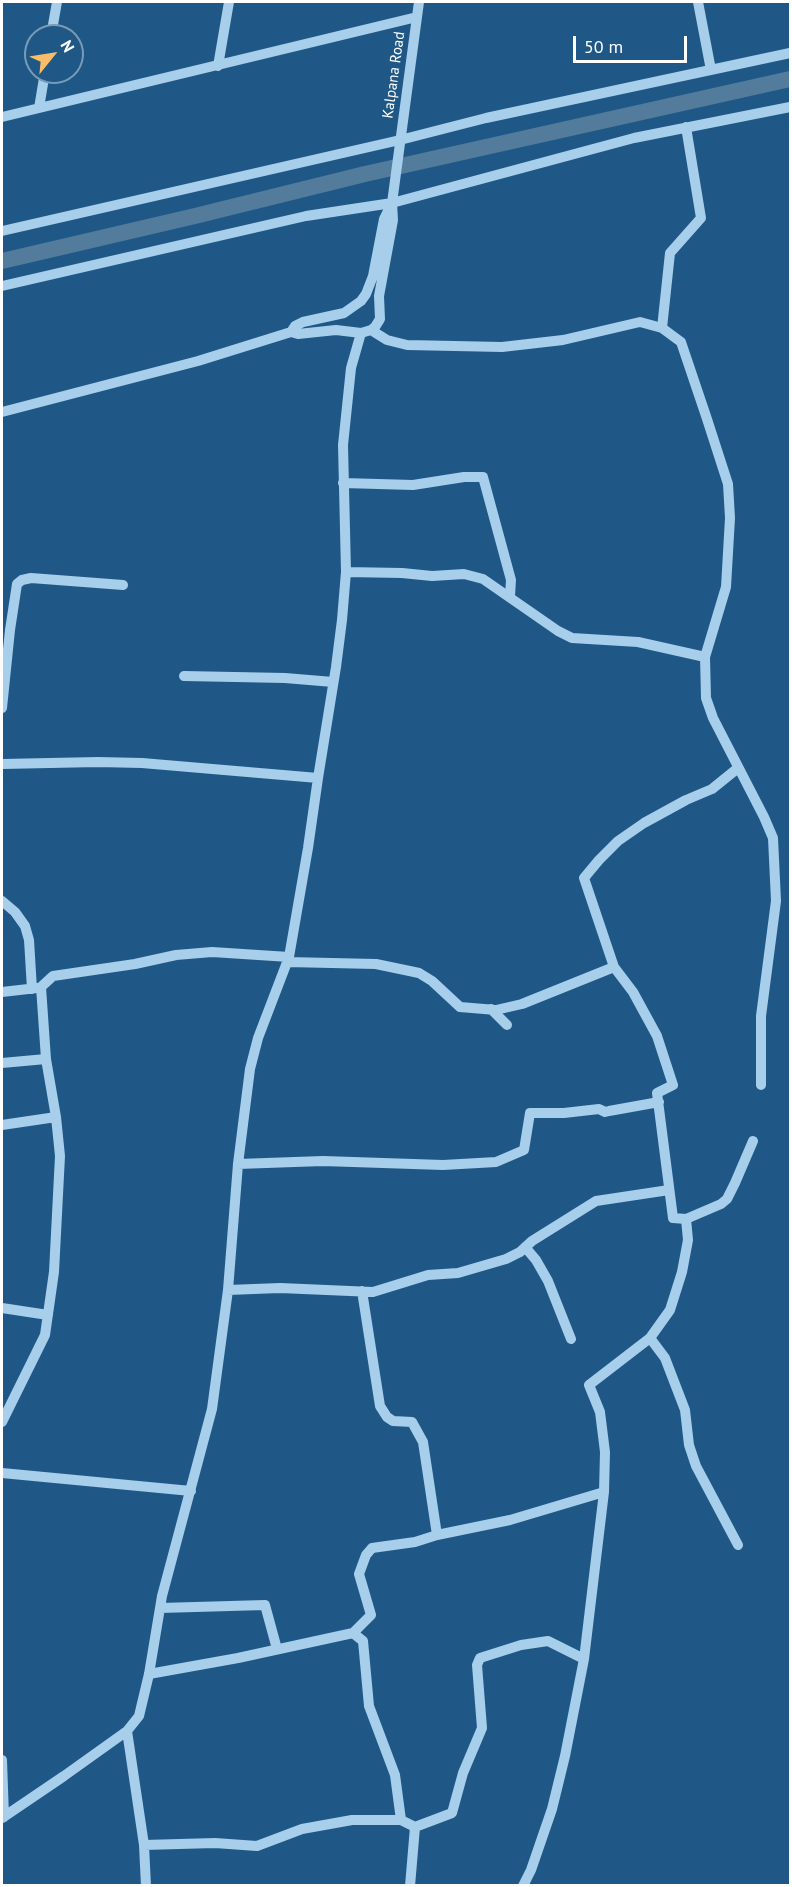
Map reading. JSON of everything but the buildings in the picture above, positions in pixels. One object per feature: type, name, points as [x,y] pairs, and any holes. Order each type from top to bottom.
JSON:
[{"type":"street","points":[[53,24],[57,2]]},
{"type":"street","points":[[218,66],[229,2]]},
{"type":"street","name":"Kalpana Road","points":[[392,203],[419,2]]},
{"type":"street","points":[[698,2],[711,70]]},
{"type":"street","points":[[2,117],[417,17]]},
{"type":"street","points":[[2,231],[400,140],[486,118],[790,53]]},
{"type":"street","points":[[39,108],[43,84]]},
{"type":"street","points":[[2,286],[295,218],[392,203],[611,144],[790,107]]},
{"type":"street","points":[[662,328],[670,253],[701,218],[686,127]]},
{"type":"street","points":[[392,203],[384,219],[370,287],[361,301],[347,314],[347,323],[363,331],[407,345],[502,346],[563,340],[640,322],[662,328],[681,342],[728,484],[730,518],[726,587],[705,657],[706,698],[713,718],[773,838],[776,902],[761,1016],[761,1085]]},
{"type":"street","points":[[3,1818],[127,1731],[139,1716],[160,1608],[212,1409],[228,1290],[238,1164],[250,1069],[258,1038],[288,959],[308,848],[336,667],[346,572],[343,445],[346,404],[351,368],[363,331],[380,319],[379,296],[393,220],[392,203]]},
{"type":"street","points":[[291,332],[295,326],[303,322],[350,310]]},
{"type":"street","points":[[2,412],[198,361],[291,332],[298,334],[336,330],[363,331]]},
{"type":"street","points":[[343,483],[413,485],[464,477],[483,477],[511,580],[510,596]]},
{"type":"street","points":[[346,572],[432,576],[464,574],[483,579],[558,631],[572,638],[638,642],[705,657]]},
{"type":"street","points":[[2,708],[6,633],[17,584],[22,579],[32,578],[123,585]]},
{"type":"street","points":[[184,676],[285,678],[333,682]]},
{"type":"street","points":[[2,764],[142,763],[318,778]]},
{"type":"street","points":[[738,768],[712,789],[686,800],[618,841],[584,878],[614,967],[633,992],[657,1036],[674,1085],[657,1093],[673,1218],[686,1219],[721,1204],[727,1199],[753,1141]]},
{"type":"street","points":[[2,901],[15,912],[25,926],[29,940],[60,1156],[54,1272],[45,1335],[2,1422]]},
{"type":"street","points":[[2,992],[37,988],[53,976],[135,964],[176,955],[212,952],[376,964],[419,973],[432,981],[460,1007],[491,1009],[522,1004],[614,967]]},
{"type":"street","points":[[491,1009],[507,1025]]},
{"type":"street","points":[[2,1063],[46,1059]]},
{"type":"street","points":[[238,1164],[323,1161],[443,1164],[496,1162],[524,1150],[530,1113],[564,1113],[599,1109],[604,1112],[659,1102]]},
{"type":"street","points":[[2,1125],[56,1117]]},
{"type":"street","points":[[228,1290],[279,1288],[373,1292],[428,1275],[458,1273],[506,1259],[520,1252],[596,1201],[669,1190]]},
{"type":"street","points":[[523,1886],[531,1870],[552,1809],[584,1659],[604,1492],[605,1452],[600,1412],[589,1385],[650,1338],[670,1310],[682,1272],[688,1240],[686,1219]]},
{"type":"street","points":[[525,1247],[536,1260],[548,1281],[571,1339]]},
{"type":"street","points":[[362,1291],[380,1406],[387,1417],[393,1421],[412,1422],[421,1436],[437,1535]]},
{"type":"street","points":[[2,1308],[48,1315]]},
{"type":"street","points":[[650,1338],[665,1358],[685,1410],[689,1445],[696,1466],[738,1545]]},
{"type":"street","points":[[2,1473],[191,1491]]},
{"type":"street","points":[[149,1674],[238,1658],[353,1633],[371,1615],[359,1574],[366,1555],[372,1548],[415,1542],[437,1535],[510,1520],[604,1492]]},
{"type":"street","points":[[160,1608],[266,1605],[277,1649]]},
{"type":"street","points":[[353,1633],[363,1641],[369,1706],[395,1775],[401,1820]]},
{"type":"street","points":[[144,1845],[214,1843],[257,1846],[302,1829],[352,1820],[401,1820],[414,1827],[452,1814],[463,1773],[482,1728],[477,1665],[480,1658],[521,1645],[548,1641],[584,1659]]},
{"type":"street","points":[[127,1731],[144,1845],[146,1886]]},
{"type":"street","points":[[2,1760],[3,1818]]},
{"type":"street","points":[[410,1886],[414,1827]]},
{"type":"waterway","points":[[2,261],[365,174],[790,79]]}]
